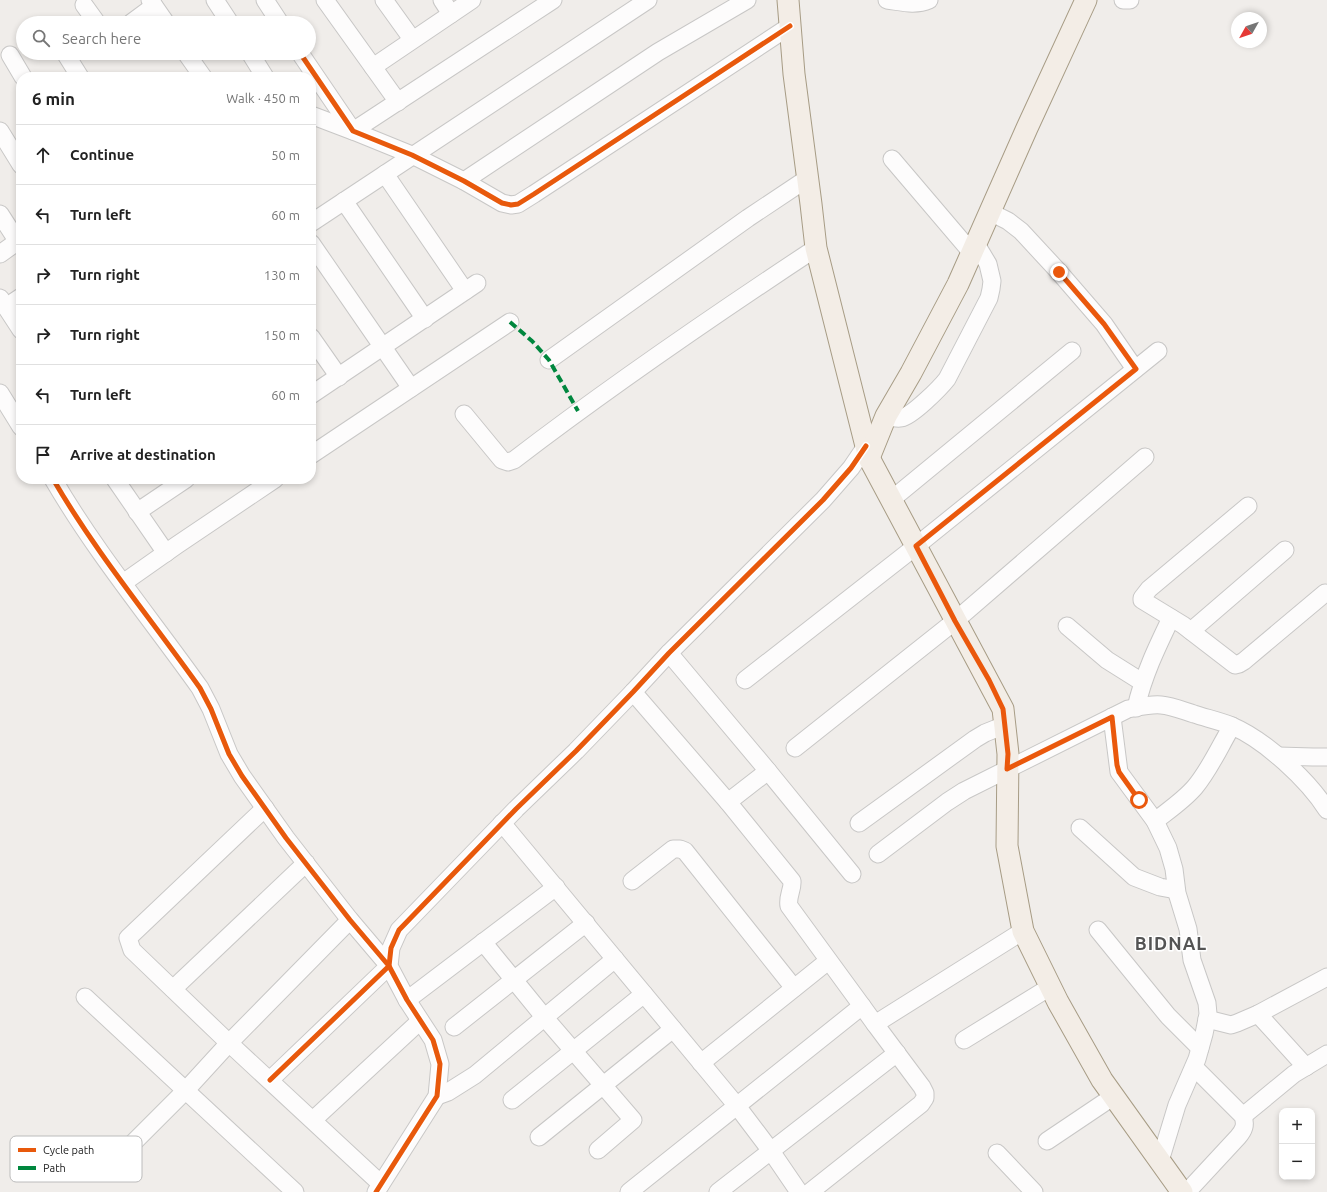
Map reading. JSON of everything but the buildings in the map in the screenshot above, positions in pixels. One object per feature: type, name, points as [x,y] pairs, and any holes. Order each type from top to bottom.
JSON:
[{"type":"main road","points":[[788,0],[794,74],[816,248],[868,452],[891,500],[955,621],[989,680],[1003,709],[1008,754],[1007,846],[1023,931],[1050,987],[1102,1080],[1182,1192]]},
{"type":"main road","points":[[868,452],[958,284],[1086,0]]},
{"type":"street","points":[[215,0],[225,16]]},
{"type":"street","points":[[265,0],[275,16]]},
{"type":"street","points":[[325,0],[398,102]]},
{"type":"street","points":[[384,0],[412,39]]},
{"type":"street","points":[[373,67],[412,39],[446,7],[472,0]]},
{"type":"street","points":[[353,131],[553,0]]},
{"type":"street","points":[[316,220],[648,0]]},
{"type":"street","points":[[464,181],[658,52],[747,0]]},
{"type":"street","points":[[887,0],[909,4],[919,4],[929,0]]},
{"type":"street","points":[[1123,0],[1130,0]]},
{"type":"street","points":[[138,16],[152,3],[161,16]]},
{"type":"street","points":[[84,5],[92,16]]},
{"type":"street","points":[[316,117],[412,155],[464,181],[502,203],[511,205],[518,204],[790,26]]},
{"type":"street","points":[[10,55],[20,72]]},
{"type":"street","points":[[69,60],[77,72]]},
{"type":"street","points":[[191,60],[199,72]]},
{"type":"street","points":[[254,60],[262,72]]},
{"type":"street","points":[[305,60],[313,72]]},
{"type":"street","points":[[316,77],[353,131]]},
{"type":"street","points":[[0,130],[16,157]]},
{"type":"street","points":[[886,416],[901,418],[907,416],[936,392],[947,379],[986,305],[989,298],[992,281],[988,264],[892,160]]},
{"type":"street","points":[[316,392],[471,287],[385,174]]},
{"type":"street","points":[[549,360],[748,218],[808,178]]},
{"type":"street","points":[[344,201],[425,318]]},
{"type":"street","points":[[990,212],[1008,221],[1021,231],[1104,324],[1136,369]]},
{"type":"street","points":[[0,214],[16,236]]},
{"type":"street","points":[[0,254],[16,242]]},
{"type":"street","points":[[464,414],[502,460],[508,462],[514,460],[578,411],[720,311],[816,248]]},
{"type":"street","points":[[316,249],[411,388]]},
{"type":"street","points":[[16,299],[3,303],[16,322]]},
{"type":"street","points":[[316,452],[510,322]]},
{"type":"street","points":[[316,344],[338,377]]},
{"type":"street","points":[[891,500],[1072,351]]},
{"type":"street","points":[[745,680],[916,546],[1158,351]]},
{"type":"street","points":[[0,393],[14,418]]},
{"type":"street","points":[[270,1080],[389,966],[391,948],[399,930],[502,823],[576,751],[669,653],[868,452]]},
{"type":"street","points":[[795,748],[955,621],[1145,457]]},
{"type":"street","points":[[55,484],[67,504],[123,584],[200,688],[211,709],[229,754],[265,808],[350,920],[389,966],[407,1000],[433,1040],[440,1064],[437,1096],[379,1188],[313,1120],[229,1043],[132,950],[128,938],[265,808]]},
{"type":"street","points":[[118,484],[166,553]]},
{"type":"street","points":[[137,512],[179,484]]},
{"type":"street","points":[[123,584],[268,484]]},
{"type":"street","points":[[1248,506],[1145,593],[1142,600],[1191,631],[1229,662],[1235,665],[1239,664],[1325,593]]},
{"type":"street","points":[[1191,631],[1285,550]]},
{"type":"street","points":[[1136,708],[1142,682],[1171,618]]},
{"type":"street","points":[[1067,626],[1106,660],[1142,682]]},
{"type":"street","points":[[669,653],[852,874]]},
{"type":"street","points":[[633,692],[728,802],[792,880],[788,900],[789,906],[926,1093],[921,1104],[810,1192]]},
{"type":"street","points":[[878,854],[964,791],[1128,709],[1143,706],[1162,705],[1232,726],[1253,738],[1278,756],[1317,795],[1327,810]]},
{"type":"street","points":[[1112,717],[1119,772],[1155,821],[1168,848],[1174,869],[1176,890],[1188,929],[1192,960],[1201,982],[1207,1003],[1207,1019],[1200,1048],[1194,1067],[1177,1105],[1160,1161]]},
{"type":"street","points":[[859,823],[975,739],[985,733],[1005,725]]},
{"type":"street","points":[[1155,821],[1194,788],[1201,779],[1232,726]]},
{"type":"street","points":[[1278,756],[1313,758],[1327,757]]},
{"type":"street","points":[[728,802],[768,771]]},
{"type":"street","points":[[502,823],[737,1106],[799,1192]]},
{"type":"street","points":[[1080,828],[1134,877],[1160,887],[1176,890]]},
{"type":"street","points":[[632,881],[673,849],[685,851],[794,988]]},
{"type":"street","points":[[173,989],[306,863]]},
{"type":"street","points":[[407,1000],[556,887]]},
{"type":"street","points":[[140,1136],[350,920]]},
{"type":"street","points":[[454,1026],[586,924]]},
{"type":"street","points":[[1098,930],[1168,1016],[1200,1048]]},
{"type":"street","points":[[875,1024],[1023,931]]},
{"type":"street","points":[[483,942],[545,1018],[633,1120],[598,1150]]},
{"type":"street","points":[[437,1096],[448,1092],[475,1075],[615,960]]},
{"type":"street","points":[[701,1063],[828,961]]},
{"type":"street","points":[[1207,1019],[1231,1025],[1258,1014],[1327,977]]},
{"type":"street","points":[[964,1040],[1050,987]]},
{"type":"street","points":[[512,1100],[644,994]]},
{"type":"street","points":[[85,996],[295,1192]]},
{"type":"street","points":[[629,1192],[862,1006]]},
{"type":"street","points":[[1258,1014],[1306,1067]]},
{"type":"street","points":[[313,1120],[420,1021]]},
{"type":"street","points":[[539,1137],[673,1029]]},
{"type":"street","points":[[718,1192],[896,1053]]},
{"type":"street","points":[[1243,1116],[1294,1074],[1327,1054]]},
{"type":"street","points":[[1186,1192],[1244,1130],[1245,1123],[1243,1116],[1194,1067]]},
{"type":"street","points":[[1047,1141],[1114,1096]]},
{"type":"street","points":[[998,1153],[1034,1192]]},
{"type":"marked path","points":[[510,322],[532,341],[549,360],[578,411]]},
{"type":"cycle path","points":[[316,77],[353,131],[412,155],[464,181],[502,203],[511,205],[518,204],[534,194],[790,26]]},
{"type":"cycle path","points":[[305,60],[313,72]]},
{"type":"cycle path","points":[[376,1192],[437,1096],[440,1064],[433,1040],[407,1000],[389,966],[391,948],[399,930],[516,809],[576,751],[669,653],[823,500],[851,468],[866,446]]},
{"type":"cycle path","points":[[56,484],[105,559],[200,688],[211,709],[229,754],[242,776],[286,838],[350,920],[389,966],[270,1080]]},
{"type":"district","name":"BIDNAL","points":[[1171,943]]},
{"type":"route","points":[[1059,272],[1104,324],[1136,369],[916,546],[955,621],[989,680],[1003,709],[1008,754],[1007,769],[1112,717],[1119,772],[1139,800]]}]
